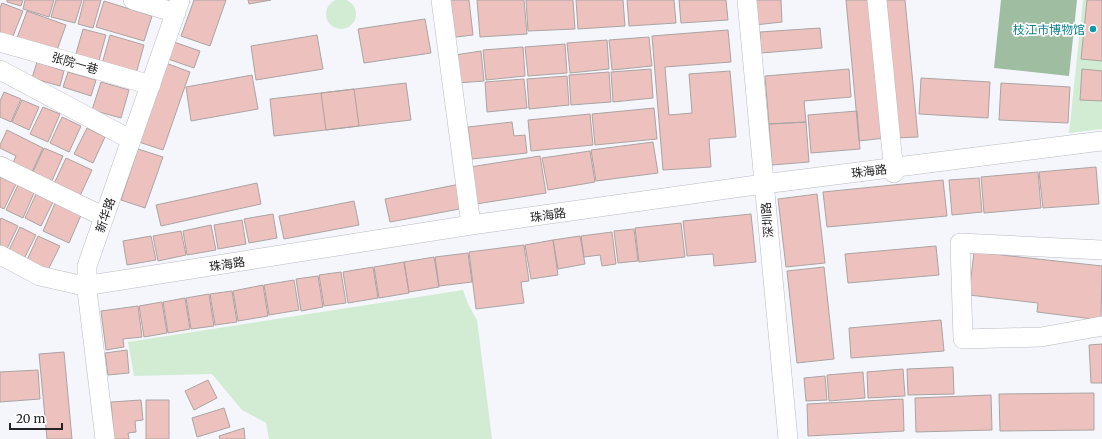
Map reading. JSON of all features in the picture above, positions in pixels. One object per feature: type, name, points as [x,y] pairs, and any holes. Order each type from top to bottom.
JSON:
[{"type":"street","points":[[133,0],[168,5]]},
{"type":"street","points":[[440,0],[471,225]]},
{"type":"street","name":"深圳路","points":[[747,0],[788,439]]},
{"type":"street","points":[[877,0],[893,171]]},
{"type":"street","name":"新华路","points":[[93,439],[83,288],[87,266],[168,5]]},
{"type":"street","name":"张院一巷","points":[[0,42],[144,85]]},
{"type":"street","name":"张院一巷","points":[[0,47],[144,85]]},
{"type":"street","points":[[0,70],[122,135]]},
{"type":"street","name":"新华路","points":[[105,439],[79,262],[122,135],[144,85]]},
{"type":"street","name":"珠海路","points":[[893,171],[1102,141]]},
{"type":"street","name":"珠海路","points":[[0,255],[40,276],[83,288],[471,225],[893,171],[1102,148]]},
{"type":"street","points":[[0,166],[96,213]]},
{"type":"street","name":"珠海路","points":[[0,261],[37,280],[83,288],[471,232],[764,187]]},
{"type":"street","points":[[1102,250],[960,243],[964,339],[1041,337],[1102,326]]},
{"type":"green space","points":[[341,-1],[351,4],[356,14],[351,24],[341,29],[331,24],[326,14],[331,4]]},
{"type":"green space","points":[[1001,0],[1077,0],[1069,76],[994,68]]},
{"type":"green space","name":"枝江市博物馆","points":[[1083,0],[1102,0],[1102,129],[1069,133]]},
{"type":"green space","points":[[463,290],[468,304],[477,320],[492,439],[269,439],[266,423],[242,410],[212,374],[134,376],[128,342]]},
{"type":"building","points":[[7,0],[23,0],[21,6],[7,2]]},
{"type":"building","points":[[25,0],[54,0],[49,17],[23,9]]},
{"type":"building","points":[[56,0],[82,0],[75,23],[51,17]]},
{"type":"building","points":[[84,0],[101,0],[93,28],[78,24]]},
{"type":"building","points":[[194,0],[226,0],[210,46],[181,36]]},
{"type":"building","points":[[248,0],[271,0],[249,4]]},
{"type":"building","points":[[444,0],[469,0],[473,35],[448,38]]},
{"type":"building","points":[[477,0],[524,0],[527,34],[480,37]]},
{"type":"building","points":[[526,0],[573,0],[575,29],[528,31]]},
{"type":"building","points":[[576,0],[623,0],[625,26],[578,29]]},
{"type":"building","points":[[627,0],[674,0],[676,23],[629,26]]},
{"type":"building","points":[[679,0],[726,0],[728,20],[681,23]]},
{"type":"building","points":[[752,0],[781,0],[782,22],[755,25]]},
{"type":"building","points":[[846,0],[872,0],[885,138],[859,141]]},
{"type":"building","points":[[883,0],[905,0],[918,137],[895,138]]},
{"type":"building","name":"枝江市博物馆","points":[[1087,0],[1102,0],[1102,61],[1081,59]]},
{"type":"building","points":[[104,1],[152,16],[144,41],[96,27]]},
{"type":"building","points":[[2,3],[23,11],[11,41],[0,36],[0,8]]},
{"type":"building","points":[[27,11],[66,25],[56,53],[17,38]]},
{"type":"building","points":[[425,19],[431,53],[364,63],[358,29]]},
{"type":"building","points":[[820,28],[822,48],[761,53],[760,32]]},
{"type":"building","points":[[83,29],[106,35],[98,64],[75,57]]},
{"type":"building","points":[[728,30],[731,62],[665,67],[669,115],[692,113],[689,74],[730,71],[736,137],[709,139],[711,167],[663,170],[652,36]]},
{"type":"building","points":[[110,35],[144,45],[136,74],[102,64]]},
{"type":"building","points":[[317,35],[323,69],[256,80],[251,46]]},
{"type":"building","points":[[649,37],[652,66],[612,70],[609,40]]},
{"type":"building","points":[[607,40],[609,69],[570,73],[567,43]]},
{"type":"building","points":[[174,42],[200,51],[194,68],[168,59]]},
{"type":"building","points":[[565,44],[567,73],[528,76],[525,47]]},
{"type":"building","points":[[523,47],[525,76],[486,80],[483,50]]},
{"type":"building","points":[[481,51],[484,81],[458,83],[455,55]]},
{"type":"building","points":[[37,62],[64,71],[60,86],[32,78]]},
{"type":"building","points":[[163,62],[190,72],[163,150],[136,141]]},
{"type":"building","points":[[651,69],[653,98],[613,102],[611,72]]},
{"type":"building","points":[[849,69],[851,97],[804,101],[806,122],[769,124],[765,76]]},
{"type":"building","name":"枝江市博物馆","points":[[1082,69],[1102,71],[1102,101],[1080,100]]},
{"type":"building","points":[[68,72],[96,80],[91,96],[63,87]]},
{"type":"building","points":[[609,72],[611,102],[571,105],[569,75]]},
{"type":"building","points":[[252,75],[258,109],[191,121],[186,87]]},
{"type":"building","points":[[567,76],[569,105],[529,109],[527,79]]},
{"type":"building","points":[[921,78],[990,82],[988,118],[919,114]]},
{"type":"building","points":[[524,79],[527,108],[487,112],[485,82]]},
{"type":"building","points":[[101,82],[129,90],[121,118],[92,110]]},
{"type":"building","points":[[406,83],[411,120],[274,136],[270,99]]},
{"type":"building","points":[[1001,83],[1070,87],[1068,123],[999,120]]},
{"type":"building","points":[[354,89],[359,126],[326,130],[321,93]]},
{"type":"building","points":[[4,92],[21,99],[11,122],[0,117],[0,101]]},
{"type":"building","points":[[22,100],[39,107],[29,130],[12,122]]},
{"type":"building","points":[[43,107],[60,114],[48,142],[30,134]]},
{"type":"building","points":[[654,108],[657,139],[595,145],[592,114]]},
{"type":"building","points":[[857,111],[860,149],[811,153],[808,115]]},
{"type":"building","points":[[590,114],[593,145],[531,151],[528,120]]},
{"type":"building","points":[[62,117],[81,126],[69,152],[50,143]]},
{"type":"building","points":[[512,122],[514,136],[525,135],[527,153],[472,159],[468,127]]},
{"type":"building","points":[[806,122],[809,162],[772,165],[769,124]]},
{"type":"building","points":[[87,128],[105,137],[93,163],[74,154]]},
{"type":"building","points":[[7,130],[43,148],[31,174],[12,165],[16,156],[0,148]]},
{"type":"building","points":[[653,142],[658,173],[596,181],[591,150]]},
{"type":"building","points":[[44,148],[63,156],[51,183],[32,174]]},
{"type":"building","points":[[138,149],[163,157],[145,208],[121,200]]},
{"type":"building","points":[[590,151],[595,182],[548,190],[542,158]]},
{"type":"building","points":[[540,156],[546,193],[476,204],[470,167]]},
{"type":"building","points":[[66,158],[92,170],[78,200],[52,188]]},
{"type":"building","points":[[1096,167],[1099,204],[1043,208],[1039,172]]},
{"type":"building","points":[[1038,172],[1041,208],[984,213],[981,177]]},
{"type":"building","points":[[0,177],[16,184],[4,209],[0,207]]},
{"type":"building","points":[[979,178],[982,212],[952,215],[949,180]]},
{"type":"building","points":[[943,180],[947,216],[827,227],[823,192]]},
{"type":"building","points":[[257,183],[261,204],[161,226],[156,205]]},
{"type":"building","points":[[460,184],[465,208],[390,222],[385,199]]},
{"type":"building","points":[[18,185],[34,193],[23,218],[6,210]]},
{"type":"building","points":[[36,194],[53,202],[41,226],[25,218]]},
{"type":"building","points":[[817,194],[825,263],[786,267],[778,199]]},
{"type":"building","points":[[56,201],[82,213],[69,243],[43,231]]},
{"type":"building","points":[[354,201],[359,225],[284,239],[279,216]]},
{"type":"building","points":[[273,214],[277,238],[249,243],[244,219]]},
{"type":"building","points":[[751,214],[756,262],[714,266],[713,254],[687,256],[683,221]]},
{"type":"building","points":[[1,218],[18,226],[6,251],[0,248]]},
{"type":"building","points":[[242,220],[246,244],[218,249],[214,225]]},
{"type":"building","points":[[681,223],[685,257],[639,262],[635,228]]},
{"type":"building","points":[[211,225],[216,250],[187,255],[183,231]]},
{"type":"building","points":[[20,227],[36,235],[24,259],[8,252]]},
{"type":"building","points":[[634,229],[638,261],[618,263],[614,231]]},
{"type":"building","points":[[181,231],[186,255],[158,261],[153,236]]},
{"type":"building","points":[[612,232],[616,264],[602,266],[600,255],[584,257],[581,236]]},
{"type":"building","points":[[38,236],[60,246],[48,270],[27,260]]},
{"type":"building","points":[[151,236],[156,260],[127,265],[123,241]]},
{"type":"building","points":[[580,236],[585,264],[558,269],[553,240]]},
{"type":"building","points":[[553,240],[558,275],[531,279],[525,245]]},
{"type":"building","points":[[524,245],[529,281],[521,282],[524,303],[476,309],[469,252]]},
{"type":"building","points":[[936,246],[939,275],[848,283],[845,254]]},
{"type":"building","points":[[974,252],[1102,266],[1101,320],[1037,312],[1038,303],[969,295]]},
{"type":"building","points":[[468,253],[472,282],[439,286],[435,257]]},
{"type":"building","points":[[434,257],[439,287],[409,292],[404,262]]},
{"type":"building","points":[[404,262],[409,293],[379,298],[374,267]]},
{"type":"building","points":[[373,267],[378,298],[348,303],[343,272]]},
{"type":"building","points":[[824,267],[834,359],[797,363],[787,271]]},
{"type":"building","points":[[341,272],[346,303],[324,306],[319,275]]},
{"type":"building","points":[[318,276],[323,307],[301,311],[296,279]]},
{"type":"building","points":[[294,280],[299,310],[269,315],[264,285]]},
{"type":"building","points":[[263,285],[268,316],[238,321],[233,291]]},
{"type":"building","points":[[232,291],[237,322],[215,325],[210,294]]},
{"type":"building","points":[[209,294],[214,326],[191,329],[186,298]]},
{"type":"building","points":[[185,298],[190,329],[168,333],[163,302]]},
{"type":"building","points":[[162,302],[167,333],[144,337],[139,306]]},
{"type":"building","points":[[138,306],[142,337],[123,339],[124,347],[106,350],[101,311]]},
{"type":"building","points":[[941,320],[944,351],[851,358],[849,328]]},
{"type":"building","points":[[1102,344],[1102,383],[1091,383],[1089,345]]},
{"type":"building","points":[[127,350],[129,373],[108,375],[105,353]]},
{"type":"building","points":[[64,352],[72,439],[47,439],[39,354]]},
{"type":"building","points":[[953,367],[954,394],[908,395],[907,369]]},
{"type":"building","points":[[903,369],[905,396],[868,398],[867,372]]},
{"type":"building","points":[[38,370],[40,399],[0,402],[0,372]]},
{"type":"building","points":[[863,372],[865,398],[829,401],[827,375]]},
{"type":"building","points":[[825,376],[827,400],[806,401],[804,378]]},
{"type":"building","points":[[208,380],[217,398],[194,410],[185,391]]},
{"type":"building","points":[[1094,393],[1094,430],[1000,431],[999,394]]},
{"type":"building","points":[[991,395],[992,430],[916,432],[915,398]]},
{"type":"building","points":[[903,399],[904,431],[808,436],[807,404]]},
{"type":"building","points":[[141,400],[143,420],[135,421],[136,432],[128,433],[129,439],[114,439],[111,402]]},
{"type":"building","points":[[146,400],[169,400],[169,439],[146,439]]},
{"type":"building","points":[[224,408],[230,427],[197,437],[192,418]]},
{"type":"building","points":[[244,428],[245,439],[220,439],[219,436]]},
{"type":"place","name":"枝江市博物馆","points":[[1093,29]]}]
